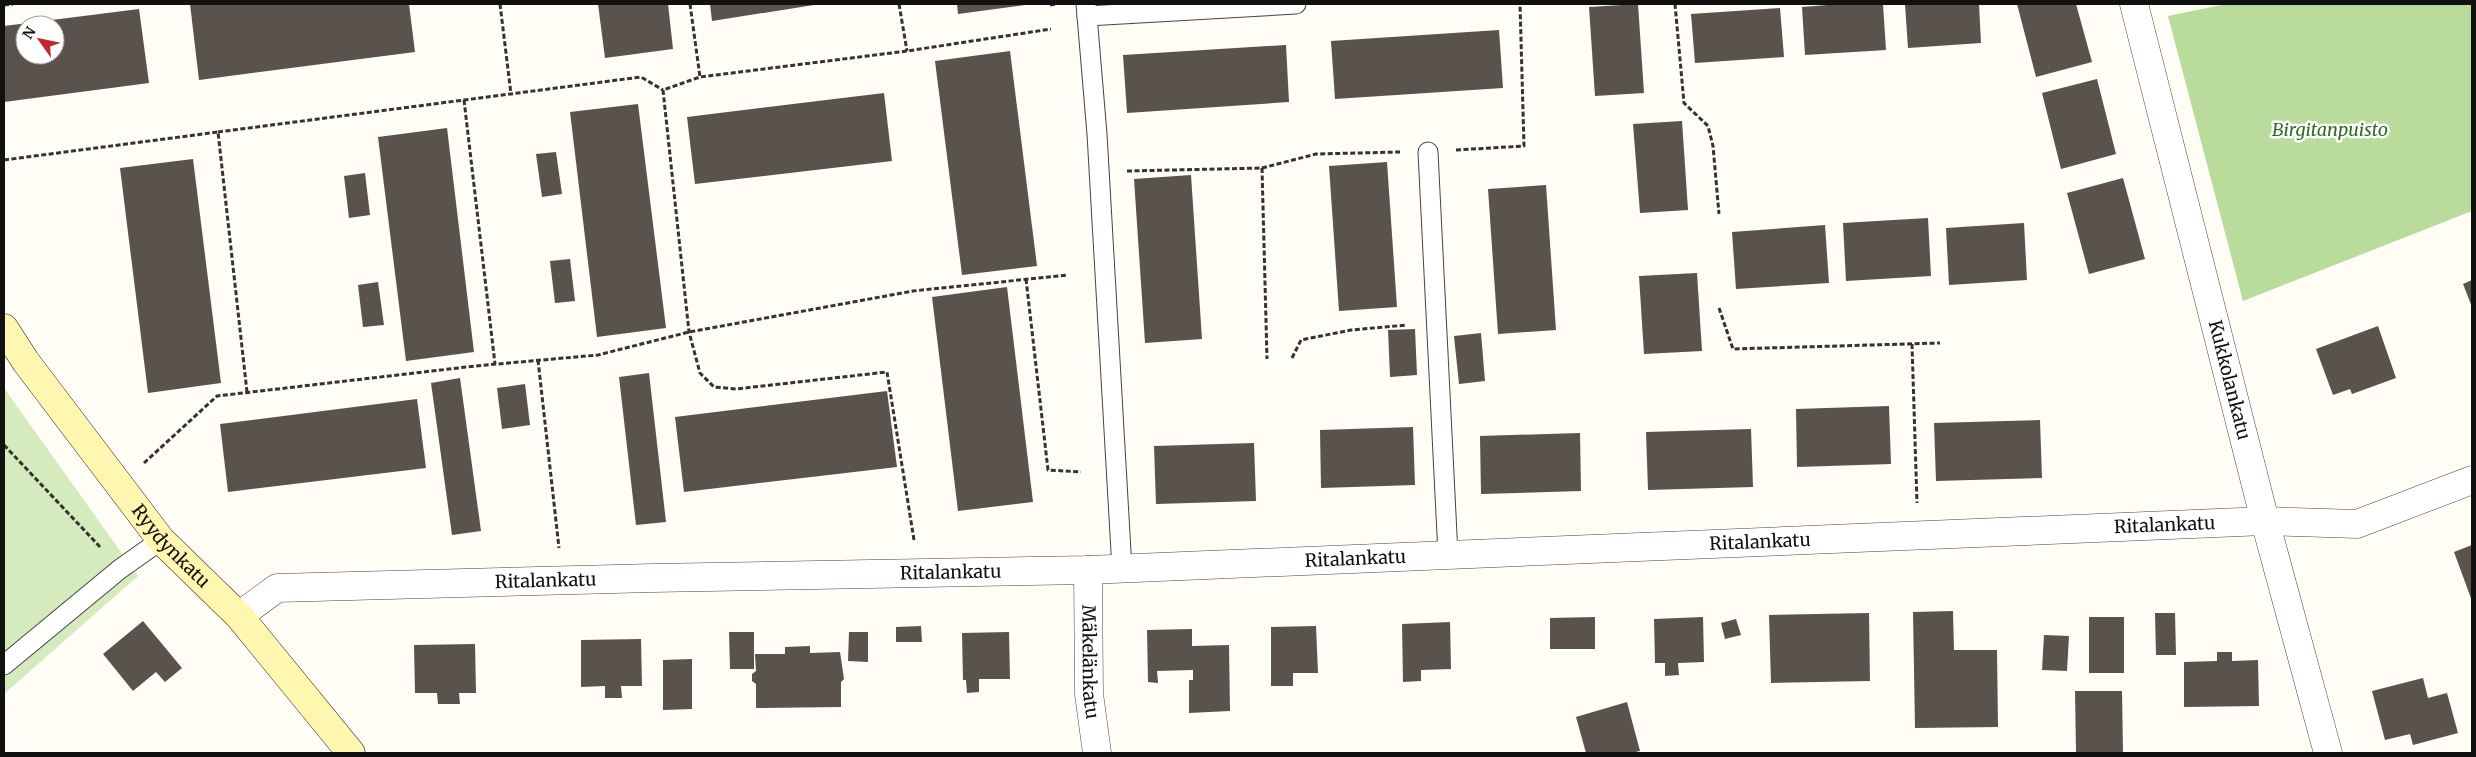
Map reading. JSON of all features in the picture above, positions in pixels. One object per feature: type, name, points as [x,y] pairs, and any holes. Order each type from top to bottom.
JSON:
[{"type":"street","name":"Kukkolankatu","points":[[2134,4],[2265,521],[2328,753]]},
{"type":"street","name":"Ryydynkatu","points":[[4,328],[119,486],[161,540],[239,616],[351,753]]},
{"type":"street","name":"Ritalankatu","points":[[239,616],[277,588],[562,580],[1122,569],[2265,521],[2358,524],[2472,480]]},
{"type":"street","name":"Mäkelänkatu","points":[[1088,570],[1089,694],[1097,753]]},
{"type":"lane","points":[[1122,569],[1099,172],[1087,10],[1296,4]]},
{"type":"lane","points":[[1428,152],[1438,322],[1448,555]]},
{"type":"lane","points":[[4,665],[120,569],[161,540]]},
{"type":"path","points":[[4,5],[13,4]]},
{"type":"path","points":[[500,4],[511,94]]},
{"type":"path","points":[[690,4],[700,77]]},
{"type":"path","points":[[899,4],[907,51]]},
{"type":"path","points":[[1675,4],[1684,103],[1708,126],[1713,146],[1719,214]]},
{"type":"path","points":[[662,90],[700,77],[907,51],[1052,29]]},
{"type":"path","points":[[4,160],[641,77],[662,90]]},
{"type":"path","points":[[662,90],[690,332],[700,374],[714,386],[736,389],[887,372],[919,573]]},
{"type":"path","points":[[464,100],[494,364]]},
{"type":"path","points":[[218,132],[247,392]]},
{"type":"path","points":[[1099,172],[1262,168],[1267,359]]},
{"type":"path","points":[[119,486],[218,396],[494,364],[598,355],[690,332],[913,292],[1068,275]]},
{"type":"path","points":[[1026,279],[1048,470],[1081,472]]},
{"type":"path","points":[[1719,308],[1733,349],[1940,343]]},
{"type":"path","points":[[1292,358],[1301,340],[1352,330],[1438,322]]},
{"type":"path","points":[[1912,344],[1918,535]]},
{"type":"path","points":[[538,360],[562,580]]},
{"type":"path","points":[[4,445],[120,569]]},
{"type":"green space","name":"Birgitanpuisto","points":[[2226,4],[2472,4],[2472,211],[2243,301],[2168,16]]},
{"type":"green space","points":[[4,388],[138,576],[4,694]]},
{"type":"building","points":[[190,4],[409,4],[415,52],[199,80]]},
{"type":"building","points":[[598,4],[668,4],[673,49],[605,58]]},
{"type":"building","points":[[710,4],[814,4],[814,5],[712,21]]},
{"type":"building","points":[[957,4],[1025,4],[1025,5],[958,14]]},
{"type":"building","points":[[1638,4],[1644,93],[1595,96],[1589,7]]},
{"type":"building","points":[[1840,4],[1883,4],[1886,50],[1805,55],[1802,7]]},
{"type":"building","points":[[1905,4],[1979,4],[1981,43],[1908,48]]},
{"type":"building","points":[[2017,4],[2076,4],[2092,62],[2036,77]]},
{"type":"building","points":[[1780,8],[1784,57],[1695,63],[1691,14]]},
{"type":"building","points":[[139,9],[149,83],[4,102],[4,26],[15,25],[15,65],[65,65],[65,18]]},
{"type":"building","points":[[1499,30],[1503,88],[1335,99],[1331,41]]},
{"type":"building","points":[[1286,45],[1289,102],[1127,113],[1123,55]]},
{"type":"building","points":[[1010,51],[1037,266],[962,275],[935,61]]},
{"type":"building","points":[[2097,79],[2116,154],[2061,169],[2042,93]]},
{"type":"building","points":[[884,93],[892,161],[695,184],[687,117]]},
{"type":"building","points":[[638,104],[666,328],[597,337],[570,112]]},
{"type":"building","points":[[1682,121],[1688,210],[1640,213],[1633,124]]},
{"type":"building","points":[[447,128],[474,352],[406,361],[378,137]]},
{"type":"building","points":[[556,152],[562,194],[542,197],[536,154]]},
{"type":"building","points":[[193,159],[221,383],[148,393],[120,168]]},
{"type":"building","points":[[1387,162],[1397,307],[1339,311],[1329,166]]},
{"type":"building","points":[[365,173],[370,215],[349,218],[344,176]]},
{"type":"building","points":[[1191,175],[1202,339],[1145,343],[1134,179]]},
{"type":"building","points":[[2123,178],[2145,259],[2089,274],[2067,193]]},
{"type":"building","points":[[1546,185],[1556,330],[1498,334],[1488,189]]},
{"type":"building","points":[[1928,218],[1931,276],[1846,281],[1843,223]]},
{"type":"building","points":[[2024,223],[2027,280],[1949,285],[1946,228]]},
{"type":"building","points":[[1825,225],[1829,283],[1736,289],[1732,232]]},
{"type":"building","points":[[570,259],[575,301],[555,303],[550,261]]},
{"type":"building","points":[[1697,273],[1702,351],[1644,354],[1639,276]]},
{"type":"building","points":[[2472,280],[2472,307],[2463,284]]},
{"type":"building","points":[[378,282],[384,325],[363,327],[358,285]]},
{"type":"building","points":[[1007,287],[1033,502],[958,511],[932,297]]},
{"type":"building","points":[[2378,326],[2396,378],[2352,394],[2350,389],[2333,395],[2316,349]]},
{"type":"building","points":[[1415,329],[1417,375],[1390,377],[1388,330]]},
{"type":"building","points":[[1481,333],[1485,381],[1459,384],[1454,336]]},
{"type":"building","points":[[649,373],[666,522],[636,525],[619,377]]},
{"type":"building","points":[[460,378],[481,531],[452,535],[431,383]]},
{"type":"building","points":[[525,384],[530,425],[502,429],[497,388]]},
{"type":"building","points":[[887,391],[897,467],[684,492],[675,417]]},
{"type":"building","points":[[417,399],[426,468],[228,492],[220,424]]},
{"type":"building","points":[[1889,406],[1891,464],[1797,467],[1796,409]]},
{"type":"building","points":[[2040,420],[2042,478],[1936,481],[1934,423]]},
{"type":"building","points":[[1413,427],[1415,485],[1321,488],[1320,430]]},
{"type":"building","points":[[1751,429],[1753,487],[1648,490],[1646,432]]},
{"type":"building","points":[[1580,433],[1581,491],[1481,494],[1480,436]]},
{"type":"building","points":[[1254,443],[1256,501],[1156,504],[1154,446]]},
{"type":"building","points":[[2472,545],[2472,601],[2454,552]]},
{"type":"building","points":[[1953,611],[1954,650],[1997,650],[1998,727],[1915,728],[1913,612]]},
{"type":"building","points":[[1869,613],[1870,681],[1771,683],[1769,615]]},
{"type":"building","points":[[2155,613],[2175,613],[2176,655],[2156,655]]},
{"type":"building","points":[[1595,617],[1595,649],[1550,649],[1550,618]]},
{"type":"building","points":[[1703,617],[1704,662],[1678,663],[1679,675],[1665,676],[1665,663],[1655,663],[1654,619]]},
{"type":"building","points":[[2089,617],[2124,617],[2124,673],[2089,673]]},
{"type":"building","points":[[1736,619],[1741,635],[1725,639],[1721,623]]},
{"type":"building","points":[[143,621],[182,668],[165,682],[156,672],[133,691],[103,654]]},
{"type":"building","points":[[1450,622],[1451,669],[1421,670],[1421,681],[1403,682],[1402,624]]},
{"type":"building","points":[[921,626],[922,642],[896,642],[896,627]]},
{"type":"building","points":[[1316,626],[1318,673],[1293,673],[1293,686],[1271,686],[1271,627]]},
{"type":"building","points":[[1192,629],[1192,646],[1229,645],[1230,711],[1189,713],[1189,680],[1193,680],[1193,670],[1157,671],[1158,683],[1148,682],[1147,630]]},
{"type":"building","points":[[729,632],[754,632],[754,669],[730,669]]},
{"type":"building","points":[[849,632],[868,632],[868,662],[848,661]]},
{"type":"building","points":[[1009,632],[1010,679],[979,679],[979,692],[967,693],[966,680],[963,680],[962,633]]},
{"type":"building","points":[[2044,635],[2069,636],[2067,671],[2042,670]]},
{"type":"building","points":[[641,639],[642,686],[621,686],[622,698],[605,698],[605,686],[581,687],[581,640]]},
{"type":"building","points":[[475,644],[476,693],[459,693],[460,704],[438,704],[437,693],[415,693],[414,645]]},
{"type":"building","points":[[810,646],[810,653],[840,652],[844,679],[841,682],[841,707],[756,708],[756,684],[752,681],[752,674],[756,671],[755,654],[785,654],[785,647]]},
{"type":"building","points":[[2217,652],[2232,652],[2232,661],[2258,660],[2259,706],[2184,707],[2184,662],[2217,661]]},
{"type":"building","points":[[692,659],[692,709],[663,710],[663,660]]},
{"type":"building","points":[[2423,678],[2428,698],[2447,693],[2458,733],[2413,745],[2410,734],[2385,740],[2372,691]]},
{"type":"building","points":[[2075,691],[2122,691],[2123,752],[2076,752]]},
{"type":"building","points":[[1627,702],[1640,751],[1631,753],[1586,753],[1576,717]]}]
